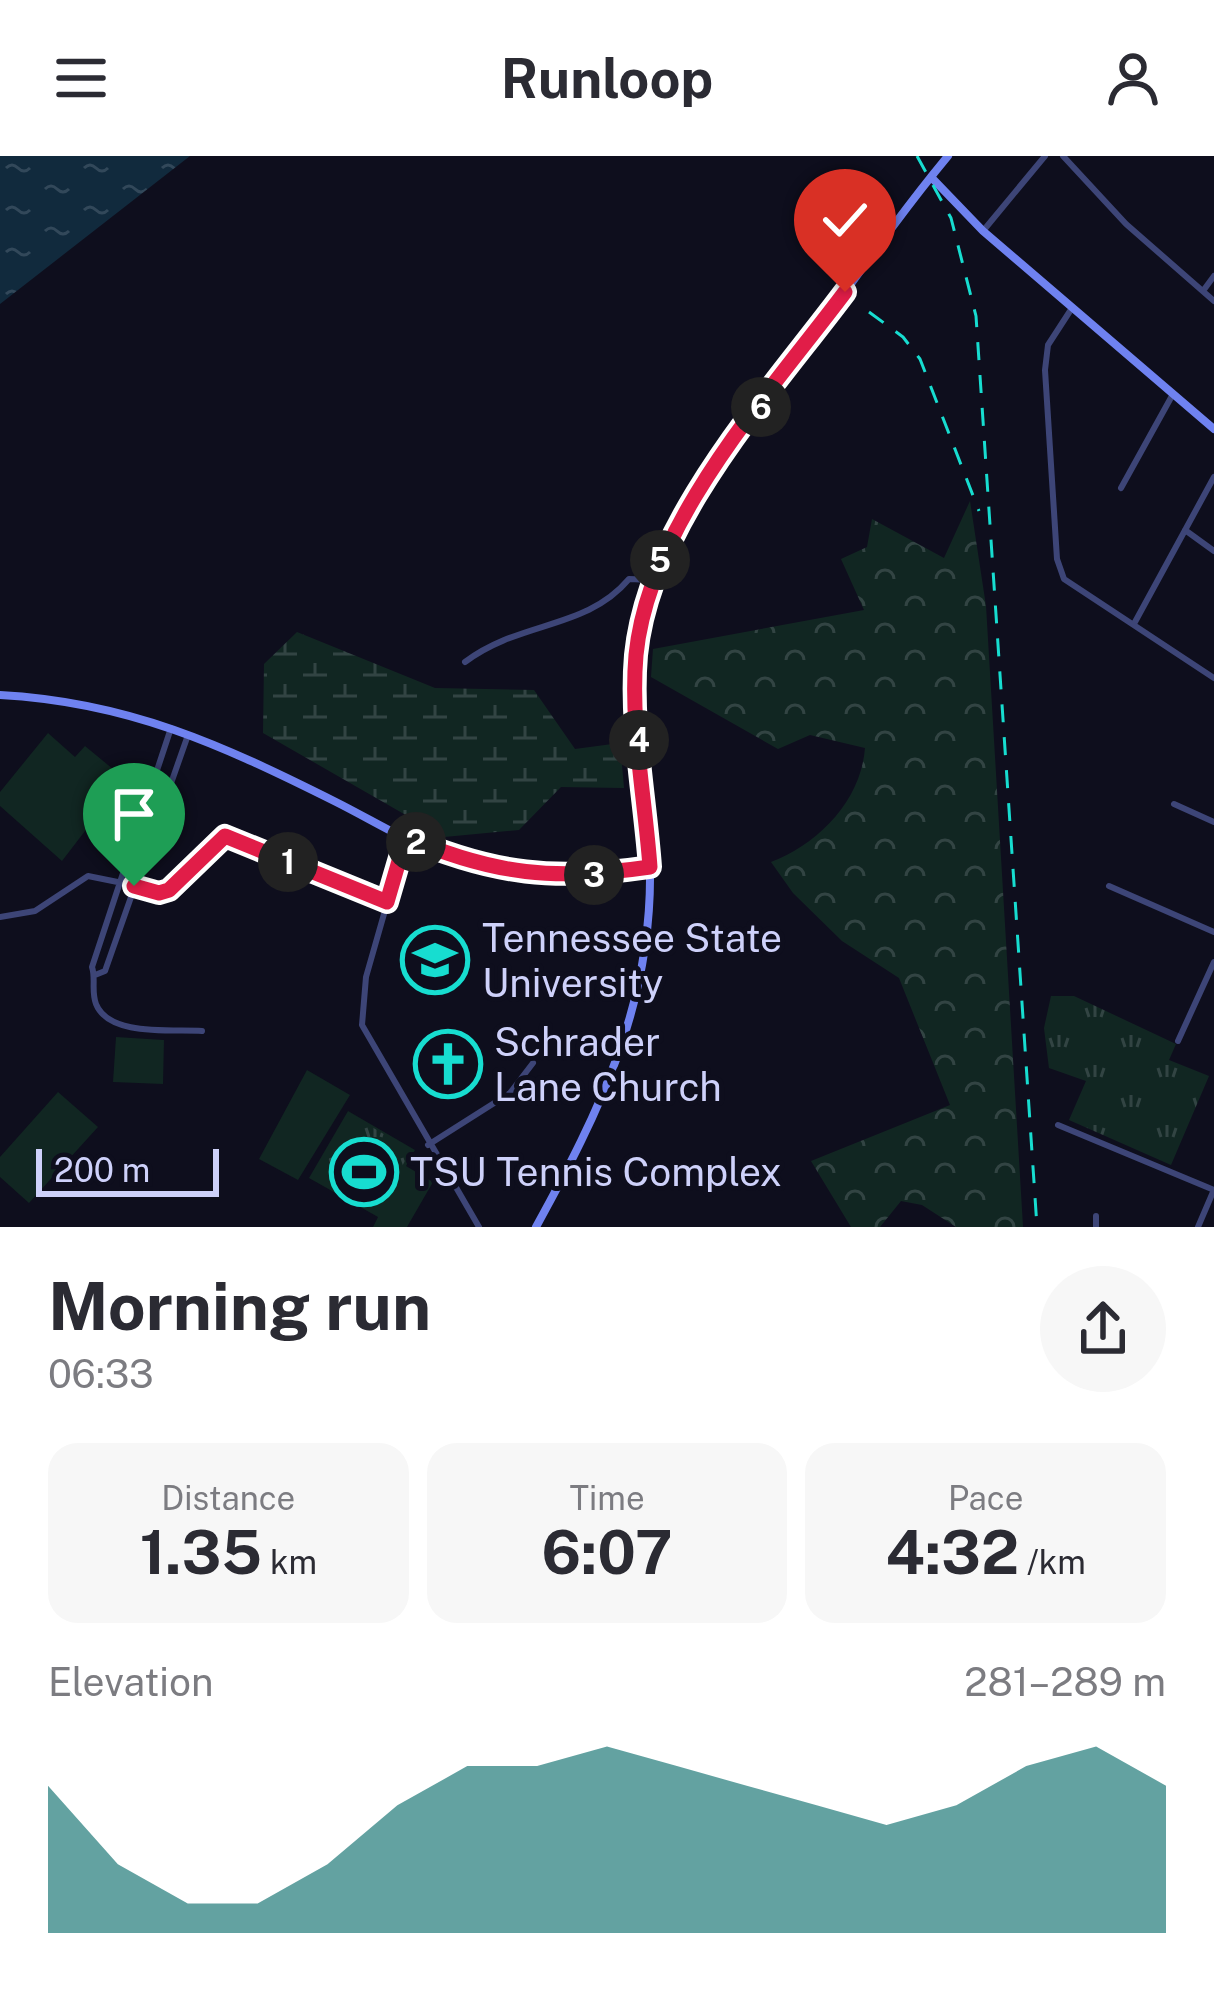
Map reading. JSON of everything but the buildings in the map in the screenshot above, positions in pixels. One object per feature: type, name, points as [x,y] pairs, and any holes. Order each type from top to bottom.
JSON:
[{"type":"main road","points":[[536,1227],[603,1103],[626,1045],[643,973],[650,867],[635,690],[636,656],[652,580],[691,501],[948,156]]},
{"type":"main road","points":[[931,177],[983,231],[1214,429]]},
{"type":"main road","points":[[0,695],[65,698],[172,727],[466,863],[537,876],[650,867]]},
{"type":"street","points":[[983,231],[1046,156]]},
{"type":"street","points":[[1063,156],[1093,182],[1126,224],[1214,301]]},
{"type":"street","points":[[1203,291],[1214,276]]},
{"type":"street","points":[[1072,308],[1048,345],[1045,370],[1057,559],[1075,590],[1135,622],[1214,678]]},
{"type":"street","points":[[1121,488],[1173,394]]},
{"type":"street","points":[[1135,622],[1214,476]]},
{"type":"street","points":[[1185,530],[1214,551]]},
{"type":"street","points":[[465,662],[494,640],[607,605],[629,579],[652,580]]},
{"type":"street","points":[[172,727],[92,967],[96,1003],[111,1021],[202,1031]]},
{"type":"street","points":[[95,975],[105,971],[188,733]]},
{"type":"street","points":[[1174,804],[1214,822]]},
{"type":"street","points":[[0,917],[35,911],[88,876],[159,893],[169,890],[225,836],[387,902]]},
{"type":"street","points":[[406,837],[364,988],[362,1025],[478,1227]]},
{"type":"street","points":[[1109,886],[1214,932]]},
{"type":"street","points":[[1178,1041],[1214,962]]},
{"type":"street","points":[[428,1145],[510,1093],[533,1063]]},
{"type":"street","points":[[1058,1125],[1214,1190],[1198,1227]]},
{"type":"street","points":[[1096,1216],[1096,1227]]},
{"type":"green space","points":[[970,501],[986,606],[1023,1227],[956,1227],[922,1205],[901,1201],[880,1227],[851,1227],[811,1161],[950,1105],[899,978],[842,941],[793,893],[771,862],[805,844],[834,818],[855,786],[865,748],[810,735],[778,749],[651,677],[653,649],[864,610],[841,559],[867,547],[872,519],[944,558]]},
{"type":"green space","points":[[297,632],[435,688],[534,690],[575,749],[620,743],[624,788],[561,787],[519,830],[444,837],[263,733],[264,664]]},
{"type":"green space","points":[[48,733],[75,757],[85,746],[125,779],[62,861],[0,806],[0,792]]},
{"type":"green space","points":[[1051,996],[1074,996],[1176,1044],[1169,1060],[1209,1076],[1171,1165],[1069,1120],[1086,1081],[1049,1068],[1044,1028]]},
{"type":"green space","points":[[116,1037],[164,1040],[163,1084],[113,1082]]},
{"type":"green space","points":[[307,1070],[350,1095],[298,1180],[259,1159]]},
{"type":"green space","points":[[58,1092],[98,1127],[29,1203],[0,1177],[0,1157]]},
{"type":"green space","name":"TSU Tennis Complex","points":[[348,1111],[415,1150],[406,1166],[433,1182],[407,1227],[373,1227],[378,1217],[309,1178]]},
{"type":"green space","points":[[353,1116],[411,1150],[395,1179],[336,1146]]},
{"type":"green space","points":[[334,1150],[392,1184],[376,1213],[317,1179]]},
{"type":"water","points":[[0,156],[190,156],[0,304]]},
{"type":"railway","points":[[917,156],[951,218],[976,316],[1037,1227]]},
{"type":"railway","points":[[869,312],[903,337],[920,359],[979,511]]},
{"type":"place","name":"Tennessee State University","points":[[435,960]]},
{"type":"place","name":"Schrader Lane Church","points":[[448,1064]]},
{"type":"place","name":"TSU Tennis Complex","points":[[364,1172]]},
{"type":"route","points":[[134,886],[159,893],[169,890],[225,836],[387,902],[406,837],[466,863],[537,876],[650,867],[635,690],[636,656],[652,580],[691,501],[845,292]]}]
